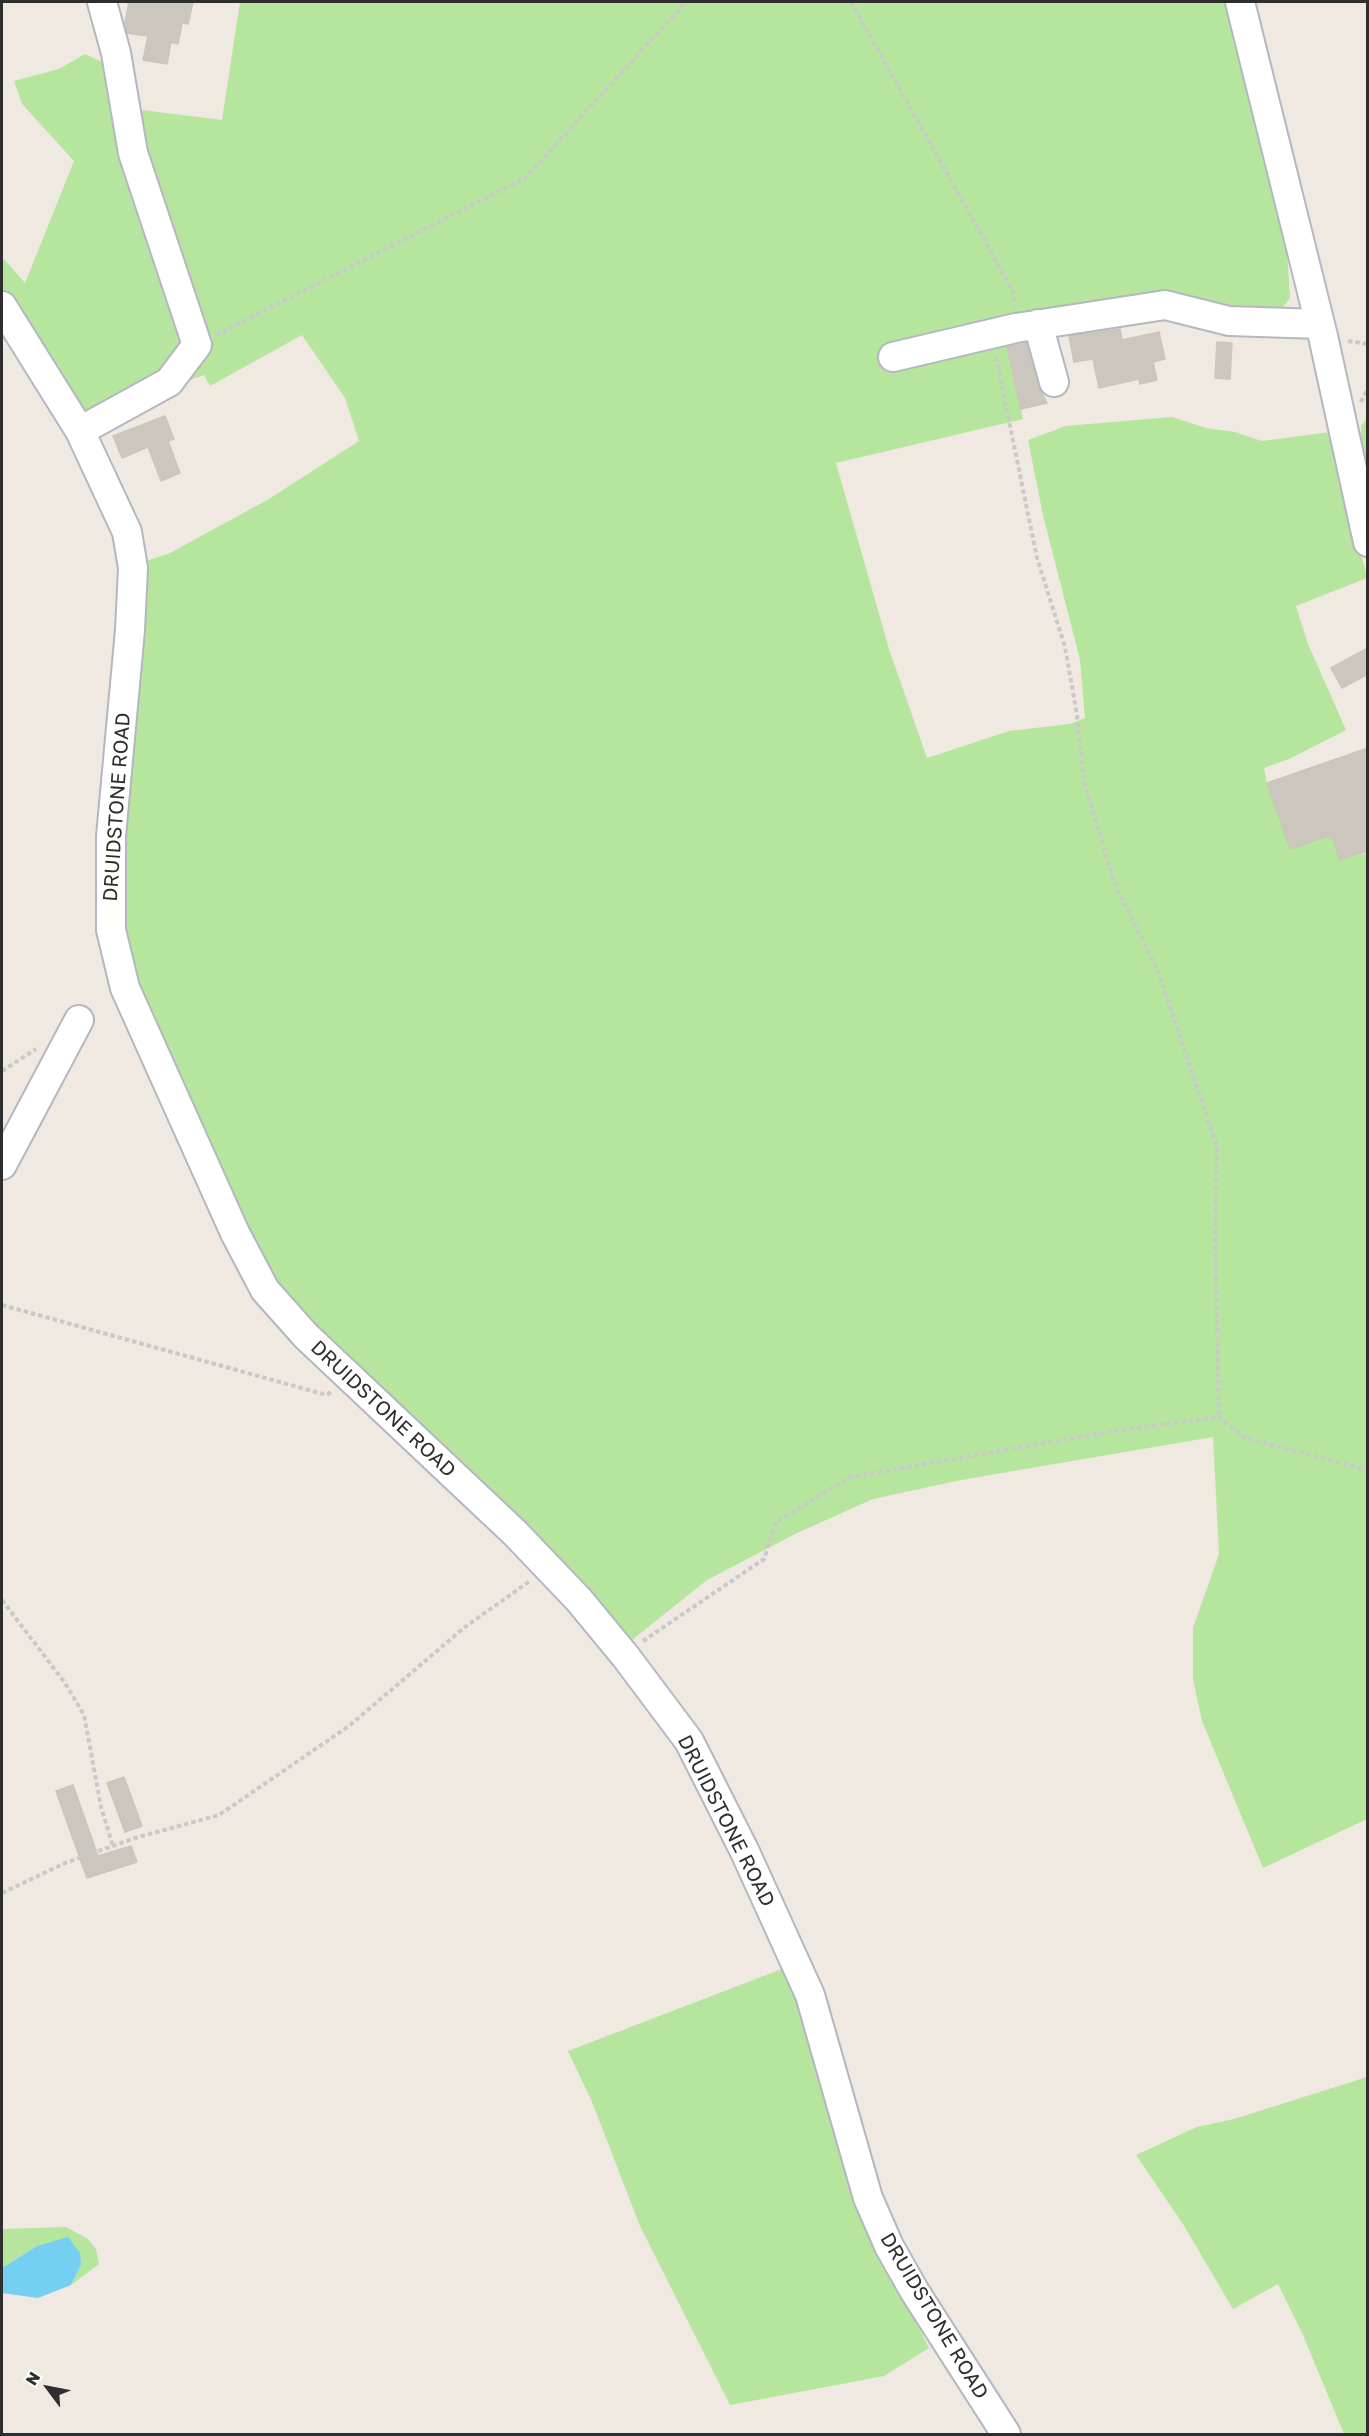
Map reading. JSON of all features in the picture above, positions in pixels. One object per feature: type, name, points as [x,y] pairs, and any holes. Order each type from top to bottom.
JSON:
[{"type":"street","points":[[80,431],[169,382],[197,345],[133,153],[116,53],[102,2]]},
{"type":"street","points":[[1240,2],[1320,324],[1368,542]]},
{"type":"street","points":[[893,357],[1016,329],[1165,305],[1229,321],[1320,324]]},
{"type":"street","name":"DRUIDSTONE ROAD","points":[[2,306],[80,431],[127,532],[133,568],[130,630],[111,836],[111,930],[125,988],[235,1233],[265,1290],[306,1336],[353,1377],[548,1568],[626,1657],[689,1741],[745,1852],[810,1995],[868,2198],[889,2246],[915,2292],[1006,2434]]},
{"type":"street","points":[[1016,329],[1054,382]]},
{"type":"street","points":[[2,1165],[79,1020]]},
{"type":"path","points":[[197,345],[525,178],[686,2]]},
{"type":"path","points":[[851,2],[1014,293],[1037,558],[1065,648],[1077,715],[1084,782],[1114,882],[1160,974],[1217,1147],[1215,1234],[1219,1417]]},
{"type":"path","points":[[2,1305],[327,1395],[353,1377]]},
{"type":"path","points":[[626,1657],[640,1643],[764,1559],[776,1522],[850,1477],[1119,1430],[1219,1417],[1245,1438],[1368,1470]]},
{"type":"path","points":[[2,1893],[65,1863],[113,1846],[219,1815],[349,1725],[465,1627],[548,1568]]},
{"type":"path","points":[[2,1600],[65,1683],[84,1715],[101,1807],[113,1846]]},
{"type":"green space","points":[[240,2],[1233,2],[1285,218],[1290,298],[1280,311],[1257,315],[1168,294],[1096,301],[1003,321],[1023,419],[836,463],[889,649],[927,758],[1009,731],[1070,724],[1085,718],[1080,660],[1043,515],[1028,440],[1066,426],[1172,417],[1206,428],[1235,432],[1262,441],[1331,432],[1367,578],[1296,606],[1308,644],[1346,730],[1289,759],[1264,768],[1267,783],[1331,835],[1340,860],[1367,853],[1367,1819],[1263,1868],[1202,1721],[1193,1680],[1193,1628],[1219,1554],[1213,1437],[961,1480],[873,1499],[797,1533],[707,1580],[632,1640],[565,1566],[274,1285],[144,1001],[121,906],[117,850],[143,562],[170,553],[269,499],[359,441],[345,398],[302,335],[210,386],[204,375],[86,417],[2,287],[2,257],[25,283],[74,161],[22,104],[14,81],[59,69],[85,54],[109,65],[110,106],[222,120]]},
{"type":"green space","points":[[1367,419],[1367,509],[1362,492],[1361,426]]},
{"type":"green space","points":[[782,1969],[802,1994],[885,2260],[929,2348],[884,2376],[730,2405],[640,2226],[592,2102],[568,2051]]},
{"type":"green space","points":[[1367,2077],[1367,2434],[1344,2434],[1303,2335],[1278,2284],[1233,2309],[1183,2224],[1136,2155],[1197,2127],[1234,2119]]},
{"type":"green space","points":[[66,2227],[88,2239],[96,2249],[99,2264],[71,2285],[81,2265],[37,2246],[2,2268],[2,2229]]},
{"type":"water","points":[[68,2237],[80,2253],[81,2265],[71,2285],[38,2298],[2,2293],[2,2268],[37,2246]]},
{"type":"building","points":[[129,2],[193,2],[188,24],[182,23],[178,44],[171,42],[167,64],[143,60],[148,36],[127,33],[125,23]]},
{"type":"building","points":[[1120,329],[1122,340],[1159,332],[1165,359],[1153,362],[1157,380],[1140,384],[1139,379],[1099,388],[1093,359],[1074,362],[1069,336]]},
{"type":"building","points":[[1217,342],[1232,343],[1230,379],[1215,378]]},
{"type":"building","points":[[1026,343],[1038,386],[1047,403],[1021,409],[1007,347]]},
{"type":"building","points":[[165,416],[174,439],[168,441],[180,473],[161,481],[148,447],[122,458],[113,436]]},
{"type":"building","points":[[1368,648],[1368,674],[1342,688],[1331,668]]},
{"type":"building","points":[[1368,748],[1368,851],[1340,860],[1331,835],[1290,849],[1267,783]]},
{"type":"building","points":[[124,1777],[142,1826],[125,1832],[107,1783]]},
{"type":"building","points":[[73,1785],[98,1856],[131,1846],[137,1862],[87,1878],[56,1791]]}]
